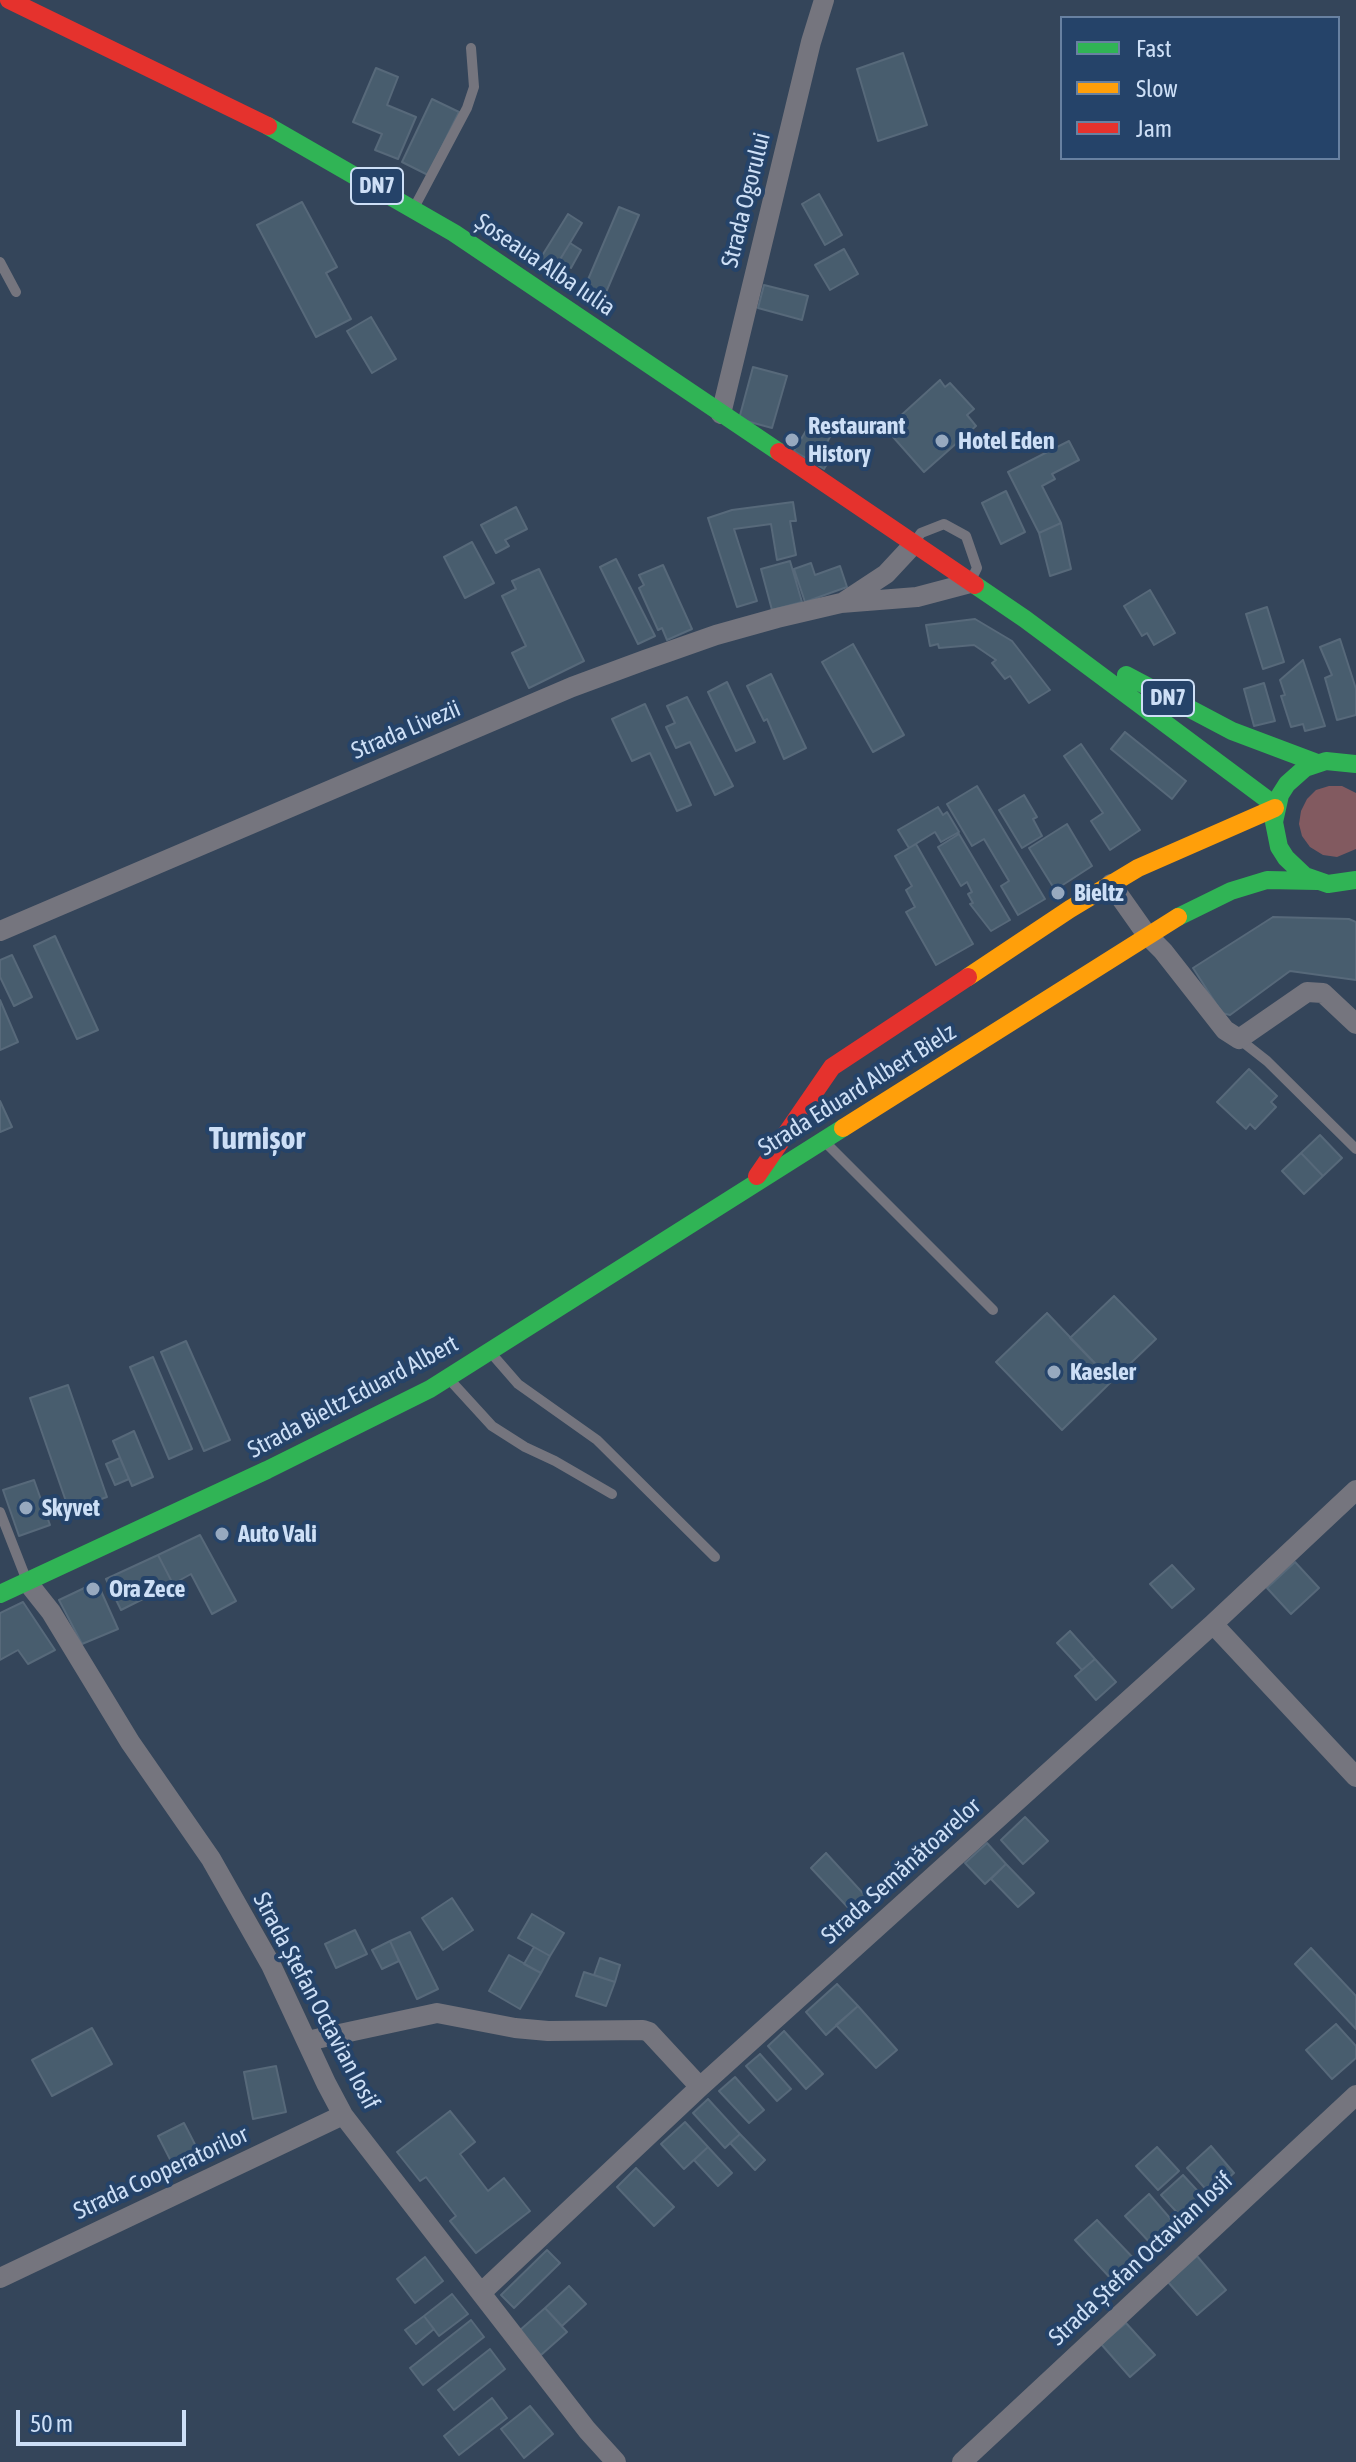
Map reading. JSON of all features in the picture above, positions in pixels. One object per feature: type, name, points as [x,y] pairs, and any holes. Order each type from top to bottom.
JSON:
[{"type":"street","name":"Șoseaua Alba Iulia","points":[[9,0],[235,108],[317,151],[414,208],[1025,619],[1276,807]]},
{"type":"street","name":"Strada Ogorului","points":[[721,414],[811,42],[824,0]]},
{"type":"street","name":"Strada Livezii","points":[[841,603],[886,574],[913,545]]},
{"type":"street","name":"Strada Livezii","points":[[0,931],[572,687],[716,635],[841,603],[917,597],[970,583]]},
{"type":"street","name":"Șoseaua Alba Iulia","points":[[1025,619],[1201,716],[1259,744],[1317,763],[1352,761]]},
{"type":"street","points":[[1317,763],[1305,768],[1287,784],[1276,807],[1275,835],[1286,858],[1305,876],[1340,884],[1354,881]]},
{"type":"street","name":"Strada Eduard Albert Bielz","points":[[751,1185],[832,1067],[1111,884],[1163,855],[1276,807]]},
{"type":"street","name":"Strada Eduard Albert Bielz","points":[[751,1185],[1147,935],[1231,891],[1267,880],[1317,881]]},
{"type":"street","points":[[1111,884],[1147,935],[1225,1030],[1239,1039],[1307,992],[1323,993],[1356,1024]]},
{"type":"street","name":"Strada Bieltz Eduard Albert","points":[[0,1594],[349,1430],[448,1378],[751,1185]]},
{"type":"street","name":"Strada Semănătoarelor","points":[[482,2292],[700,2087],[1213,1624],[1356,1490]]},
{"type":"street","name":"Strada Ștefan Octavian Iosif","points":[[28,1583],[51,1612],[130,1742],[211,1859],[271,1965],[343,2115],[587,2430],[616,2462]]},
{"type":"street","points":[[1213,1624],[1356,1777]]},
{"type":"street","points":[[307,2041],[437,2013],[548,2031],[643,2030],[649,2032],[700,2087]]},
{"type":"street","name":"Strada Ștefan Octavian Iosif","points":[[962,2462],[1356,2095]]},
{"type":"street","name":"Strada Cooperatorilor","points":[[0,2278],[343,2115]]},
{"type":"lane","points":[[414,208],[467,108],[474,87],[471,48]]},
{"type":"lane","points":[[0,262],[16,292]]},
{"type":"lane","points":[[913,545],[921,533],[944,524],[966,536],[977,568],[970,583]]},
{"type":"lane","points":[[1239,1039],[1267,1061],[1356,1149]]},
{"type":"lane","points":[[824,1140],[993,1310]]},
{"type":"lane","points":[[490,1351],[518,1384],[597,1440],[715,1557]]},
{"type":"lane","points":[[448,1378],[492,1426],[612,1494]]},
{"type":"lane","points":[[0,1512],[28,1583]]},
{"type":"shaded area","points":[[1342,786],[1356,793],[1356,849],[1337,857],[1323,855],[1310,847],[1302,836],[1299,824],[1307,799],[1316,790]]},
{"type":"building","points":[[903,53],[927,125],[878,141],[857,69]]},
{"type":"building","points":[[376,68],[398,77],[387,105],[416,117],[398,159],[375,150],[382,134],[353,122]]},
{"type":"building","points":[[432,99],[459,112],[428,175],[402,162]]},
{"type":"building","points":[[819,194],[842,235],[825,245],[802,204]]},
{"type":"building","points":[[302,202],[337,267],[326,273],[351,319],[316,337],[257,225]]},
{"type":"building","points":[[619,207],[639,215],[604,297],[584,289]]},
{"type":"building","points":[[568,214],[582,223],[555,268],[540,259]]},
{"type":"building","points":[[570,243],[581,250],[571,268],[559,261]]},
{"type":"building","points":[[844,249],[858,274],[830,290],[815,265]]},
{"type":"building","points":[[764,285],[808,296],[802,320],[758,308]]},
{"type":"building","points":[[371,317],[396,359],[372,373],[347,331]]},
{"type":"building","points":[[753,367],[787,376],[772,428],[739,419]]},
{"type":"building","points":[[940,380],[945,387],[950,383],[974,409],[967,415],[976,426],[924,472],[886,429]]},
{"type":"building","points":[[813,419],[833,431],[824,448],[833,454],[824,469],[794,451]]},
{"type":"building","points":[[1069,441],[1079,460],[1052,474],[1055,479],[1042,486],[1061,523],[1039,533],[1008,472]]},
{"type":"building","points":[[1006,491],[1025,532],[1001,544],[982,503]]},
{"type":"building","points":[[793,502],[796,521],[790,521],[796,555],[777,560],[771,524],[734,529],[757,601],[737,607],[708,518],[732,510]]},
{"type":"building","points":[[516,507],[527,529],[505,540],[509,546],[496,553],[481,525]]},
{"type":"building","points":[[1061,523],[1071,569],[1050,576],[1039,533]]},
{"type":"building","points":[[472,542],[494,583],[465,598],[444,557]]},
{"type":"building","points":[[616,559],[655,636],[638,644],[600,567]]},
{"type":"building","points":[[790,561],[802,602],[772,610],[761,569]]},
{"type":"building","points":[[811,563],[815,575],[840,566],[847,587],[805,602],[794,569]]},
{"type":"building","points":[[663,565],[692,629],[667,640],[662,628],[658,630],[639,588],[644,585],[639,575]]},
{"type":"building","points":[[539,569],[584,661],[529,688],[512,653],[526,646],[502,596],[516,589],[512,581]]},
{"type":"building","points":[[1150,590],[1175,633],[1154,645],[1147,633],[1142,636],[1124,606]]},
{"type":"building","points":[[1267,607],[1284,662],[1263,669],[1246,614]]},
{"type":"building","points":[[975,619],[1012,641],[1050,690],[1029,703],[1010,676],[1005,679],[992,663],[996,660],[974,645],[930,646],[926,625]]},
{"type":"building","points":[[1340,639],[1356,689],[1356,715],[1337,720],[1325,678],[1332,675],[1320,647]]},
{"type":"building","points":[[853,644],[904,735],[873,752],[822,662]]},
{"type":"building","points":[[1303,660],[1325,726],[1305,731],[1303,724],[1291,727],[1281,696],[1285,695],[1280,680]]},
{"type":"building","points":[[771,674],[806,748],[784,759],[767,719],[764,721],[747,686]]},
{"type":"building","points":[[727,682],[755,742],[736,751],[708,692]]},
{"type":"building","points":[[1264,683],[1275,721],[1254,726],[1244,689]]},
{"type":"building","points":[[687,697],[733,786],[715,795],[690,742],[676,748],[666,727],[675,723],[667,706]]},
{"type":"building","points":[[645,704],[691,805],[677,811],[650,753],[632,761],[612,719]]},
{"type":"building","points":[[1125,732],[1186,781],[1172,799],[1111,749]]},
{"type":"building","points":[[1081,744],[1140,830],[1110,850],[1091,821],[1103,813],[1064,756]]},
{"type":"building","points":[[977,786],[1045,899],[1018,915],[1001,886],[1009,881],[984,839],[972,846],[947,804]]},
{"type":"building","points":[[1024,795],[1037,817],[1033,819],[1042,836],[1022,848],[999,810]]},
{"type":"building","points":[[938,807],[943,815],[947,812],[959,832],[941,842],[935,832],[909,848],[898,830]]},
{"type":"building","points":[[1067,824],[1092,866],[1055,890],[1029,848]]},
{"type":"building","points":[[959,834],[1010,920],[991,931],[970,904],[973,903],[968,894],[972,892],[967,882],[961,886],[938,847]]},
{"type":"building","points":[[916,844],[973,944],[936,965],[906,912],[915,907],[906,890],[912,886],[895,856]]},
{"type":"building","points":[[1273,917],[1349,919],[1356,922],[1356,980],[1290,971],[1230,1015],[1222,1013],[1193,968]]},
{"type":"building","points":[[55,936],[98,1030],[77,1039],[34,946]]},
{"type":"building","points":[[12,955],[32,997],[14,1006],[0,977],[0,960]]},
{"type":"building","points":[[0,1000],[18,1042],[0,1050]]},
{"type":"building","points":[[1249,1069],[1277,1096],[1271,1102],[1276,1107],[1255,1129],[1250,1124],[1246,1129],[1217,1102]]},
{"type":"building","points":[[0,1101],[12,1127],[0,1132]]},
{"type":"building","points":[[1320,1135],[1342,1158],[1323,1176],[1301,1153]]},
{"type":"building","points":[[1301,1153],[1323,1176],[1304,1194],[1282,1171]]},
{"type":"building","points":[[1114,1296],[1156,1339],[1112,1381],[1070,1338]]},
{"type":"building","name":"Kaesler","points":[[1047,1313],[1112,1381],[1062,1430],[996,1362]]},
{"type":"building","points":[[186,1341],[230,1440],[204,1451],[161,1352]]},
{"type":"building","points":[[153,1357],[192,1449],[169,1459],[130,1367]]},
{"type":"building","points":[[68,1385],[107,1497],[69,1510],[30,1398]]},
{"type":"building","points":[[134,1431],[153,1477],[132,1486],[113,1441]]},
{"type":"building","points":[[120,1458],[129,1479],[115,1485],[106,1464]]},
{"type":"building","name":"Skyvet","points":[[34,1480],[50,1525],[19,1536],[3,1490]]},
{"type":"building","points":[[200,1535],[236,1601],[212,1614],[191,1574],[173,1584],[158,1555]]},
{"type":"building","points":[[158,1555],[173,1584],[121,1610],[106,1579]]},
{"type":"building","points":[[1295,1562],[1319,1588],[1291,1614],[1267,1588]]},
{"type":"building","points":[[1172,1565],[1194,1589],[1172,1608],[1150,1584]]},
{"type":"building","points":[[97,1582],[118,1629],[82,1644],[59,1600]]},
{"type":"building","points":[[23,1602],[55,1650],[28,1664],[18,1650],[0,1660],[0,1613]]},
{"type":"building","points":[[1070,1631],[1095,1659],[1082,1670],[1057,1643]]},
{"type":"building","points":[[1095,1659],[1116,1682],[1096,1700],[1075,1676]]},
{"type":"building","points":[[1025,1817],[1048,1841],[1023,1864],[1001,1840]]},
{"type":"building","points":[[987,1843],[1006,1864],[985,1884],[965,1863]]},
{"type":"building","points":[[826,1853],[870,1901],[855,1915],[811,1868]]},
{"type":"building","points":[[1006,1864],[1034,1893],[1018,1907],[991,1879]]},
{"type":"building","points":[[452,1898],[473,1930],[443,1950],[422,1918]]},
{"type":"building","points":[[532,1914],[564,1933],[550,1956],[518,1938]]},
{"type":"building","points":[[355,1930],[367,1954],[336,1968],[325,1944]]},
{"type":"building","points":[[410,1932],[438,1989],[417,1999],[390,1941]]},
{"type":"building","points":[[390,1941],[399,1961],[382,1969],[372,1950]]},
{"type":"building","points":[[534,1947],[550,1956],[541,1973],[524,1964]]},
{"type":"building","points":[[1311,1948],[1356,1996],[1356,2029],[1295,1964]]},
{"type":"building","points":[[509,1955],[541,1973],[520,2009],[489,1991]]},
{"type":"building","points":[[600,1958],[620,1965],[615,1982],[594,1975]]},
{"type":"building","points":[[584,1972],[615,1982],[606,2006],[576,1996]]},
{"type":"building","points":[[837,1984],[858,2006],[826,2035],[806,2012]]},
{"type":"building","points":[[858,2006],[897,2050],[876,2068],[836,2025]]},
{"type":"building","points":[[1336,2024],[1356,2046],[1356,2058],[1332,2079],[1306,2050]]},
{"type":"building","points":[[92,2028],[112,2064],[52,2096],[32,2060]]},
{"type":"building","points":[[784,2031],[823,2074],[806,2089],[768,2046]]},
{"type":"building","points":[[760,2054],[791,2089],[777,2101],[746,2066]]},
{"type":"building","points":[[276,2066],[286,2112],[253,2119],[244,2072]]},
{"type":"building","points":[[735,2077],[764,2110],[749,2123],[719,2091]]},
{"type":"building","points":[[708,2099],[740,2134],[725,2148],[693,2113]]},
{"type":"building","points":[[450,2111],[475,2142],[460,2154],[488,2191],[504,2178],[530,2211],[476,2253],[450,2221],[456,2216],[426,2177],[420,2181],[397,2152]]},
{"type":"building","points":[[685,2122],[708,2147],[684,2169],[661,2144]]},
{"type":"building","points":[[184,2123],[201,2156],[175,2169],[158,2136]]},
{"type":"building","points":[[740,2134],[765,2160],[755,2170],[730,2143]]},
{"type":"building","points":[[1211,2146],[1234,2173],[1210,2194],[1187,2168]]},
{"type":"building","points":[[708,2147],[732,2173],[718,2186],[694,2160]]},
{"type":"building","points":[[1157,2147],[1179,2171],[1158,2190],[1136,2166]]},
{"type":"building","points":[[636,2168],[674,2207],[654,2226],[617,2187]]},
{"type":"building","points":[[1183,2175],[1205,2199],[1183,2219],[1161,2195]]},
{"type":"building","points":[[1149,2194],[1175,2224],[1152,2245],[1125,2216]]},
{"type":"building","points":[[1097,2220],[1137,2262],[1114,2282],[1075,2240]]},
{"type":"building","points":[[547,2250],[560,2263],[514,2308],[501,2295]]},
{"type":"building","points":[[1197,2256],[1226,2290],[1197,2315],[1168,2282]]},
{"type":"building","points":[[425,2257],[443,2281],[415,2303],[397,2279]]},
{"type":"building","points":[[569,2286],[586,2304],[562,2326],[545,2308]]},
{"type":"building","points":[[452,2294],[468,2314],[439,2336],[424,2316]]},
{"type":"building","points":[[545,2308],[567,2332],[541,2355],[519,2331]]},
{"type":"building","points":[[424,2316],[434,2329],[416,2344],[405,2330]]},
{"type":"building","points":[[471,2320],[484,2337],[423,2385],[410,2368]]},
{"type":"building","points":[[1126,2323],[1155,2355],[1130,2377],[1101,2344]]},
{"type":"building","points":[[490,2349],[505,2369],[454,2410],[438,2390]]},
{"type":"building","points":[[492,2398],[507,2418],[459,2455],[444,2436]]},
{"type":"building","points":[[530,2406],[553,2434],[524,2458],[501,2429]]},
{"type":"traffic: fast","points":[[268,126],[454,233],[779,452]]},
{"type":"traffic: fast","points":[[975,585],[1276,806]]},
{"type":"traffic: fast","points":[[1126,675],[1232,731],[1317,763]]},
{"type":"traffic: fast","points":[[1356,764],[1326,761],[1305,768],[1280,795],[1274,822],[1279,847],[1305,876],[1328,884],[1356,880]]},
{"type":"traffic: fast","points":[[1178,917],[1231,891],[1267,880],[1317,881]]},
{"type":"traffic: fast","points":[[0,1594],[267,1470],[430,1389],[843,1128]]},
{"type":"traffic: slow","points":[[968,977],[1138,868],[1275,808]]},
{"type":"traffic: slow","points":[[843,1128],[1178,917]]},
{"type":"traffic: jam","points":[[9,0],[268,126]]},
{"type":"traffic: jam","points":[[779,452],[975,585]]},
{"type":"traffic: jam","points":[[757,1176],[832,1067],[968,977]]},
{"type":"place","name":"Restaurant History","points":[[792,440]]},
{"type":"place","name":"Hotel Eden","points":[[942,441]]},
{"type":"place","name":"Bieltz","points":[[1058,893]]},
{"type":"place","name":"Kaesler","points":[[1054,1372]]},
{"type":"place","name":"Skyvet","points":[[26,1508]]},
{"type":"place","name":"Auto Vali","points":[[222,1534]]},
{"type":"place","name":"Ora Zece","points":[[93,1589]]},
{"type":"district","name":"Turnișor","points":[[257,1139]]}]
